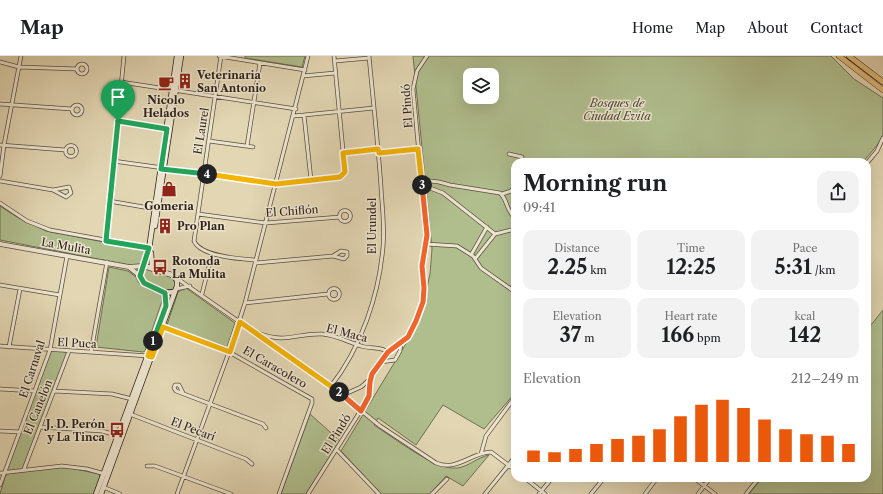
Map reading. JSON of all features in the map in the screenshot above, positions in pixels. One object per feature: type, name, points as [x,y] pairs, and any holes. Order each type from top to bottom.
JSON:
[{"type":"main road","points":[[152,267],[150,256],[178,56]]},
{"type":"main road","points":[[176,290],[165,293],[144,283],[140,276],[140,270],[144,266],[149,248],[163,169],[167,129],[181,56]]},
{"type":"main road","points":[[839,56],[883,90]]},
{"type":"main road","points":[[849,56],[883,82]]},
{"type":"main road","points":[[96,494],[106,475],[178,283],[175,277],[152,267],[144,266]]},
{"type":"main road","points":[[161,326],[166,306],[165,293]]},
{"type":"main road","points":[[101,486],[101,494]]},
{"type":"street","points":[[0,176],[2,145],[12,106],[22,56]]},
{"type":"street","points":[[106,241],[124,56]]},
{"type":"street","points":[[220,56],[242,58],[260,63],[305,70]]},
{"type":"street","name":"El Laurel","points":[[212,254],[196,245],[194,241],[220,56]]},
{"type":"street","points":[[177,494],[230,352],[246,303],[296,109],[308,56]]},
{"type":"street","points":[[114,161],[276,184],[340,177],[344,174],[343,153],[334,56]]},
{"type":"street","name":"El Pindó","points":[[308,494],[361,411],[369,396],[371,377],[379,363],[388,352],[408,337],[423,302],[424,288],[422,266],[426,244],[426,229],[412,89],[414,77],[427,56]]},
{"type":"street","points":[[334,61],[369,57]]},
{"type":"street","name":"El Urundel","points":[[331,386],[356,344],[371,304],[382,256],[383,220],[369,57]]},
{"type":"street","points":[[0,62],[19,67],[77,69]]},
{"type":"street","points":[[247,146],[260,63]]},
{"type":"street","points":[[304,76],[336,73]]},
{"type":"street","points":[[121,82],[215,95],[296,109]]},
{"type":"street","points":[[0,104],[72,109]]},
{"type":"street","points":[[294,116],[374,108]]},
{"type":"street","points":[[304,115],[311,180]]},
{"type":"street","points":[[118,121],[167,129]]},
{"type":"street","points":[[871,158],[877,151],[883,138]]},
{"type":"street","points":[[209,141],[253,147]]},
{"type":"street","points":[[2,145],[65,150]]},
{"type":"street","points":[[343,153],[418,149]]},
{"type":"street","points":[[510,154],[522,158]]},
{"type":"street","points":[[421,180],[502,194],[511,192]]},
{"type":"street","points":[[0,181],[54,190],[69,187],[71,193],[66,197],[54,190]]},
{"type":"street","points":[[422,185],[443,193],[495,234]]},
{"type":"street","points":[[502,194],[505,199],[506,208],[511,214]]},
{"type":"street","points":[[109,201],[155,209]]},
{"type":"street","points":[[0,203],[41,227],[106,241],[149,248]]},
{"type":"street","name":"El Chiflón","points":[[198,214],[266,223],[340,217]]},
{"type":"street","points":[[471,255],[487,227]]},
{"type":"street","points":[[475,259],[495,234],[511,229]]},
{"type":"street","name":"La Mulita","points":[[0,244],[130,267],[144,266]]},
{"type":"street","points":[[426,244],[455,245],[471,255],[481,268],[511,289]]},
{"type":"street","points":[[202,294],[212,254],[256,261],[333,256]]},
{"type":"street","name":"El Carnaval","points":[[0,485],[50,350],[67,256]]},
{"type":"street","points":[[91,352],[107,262]]},
{"type":"street","name":"La Mulita","points":[[130,267],[140,276]]},
{"type":"street","points":[[175,277],[202,294],[331,386],[361,411],[408,446],[440,464],[455,465],[488,452],[494,453],[509,464]]},
{"type":"street","points":[[0,285],[60,295]]},
{"type":"street","points":[[176,290],[191,287]]},
{"type":"street","points":[[9,347],[20,289]]},
{"type":"street","points":[[246,303],[328,294]]},
{"type":"street","name":"El Caracolero","points":[[161,326],[230,352],[313,401],[279,494]]},
{"type":"street","name":"El Maca","points":[[254,332],[281,339],[322,334],[362,347],[384,350],[388,352]]},
{"type":"street","points":[[379,363],[395,360],[400,351],[402,342]]},
{"type":"street","name":"El Puca","points":[[0,346],[150,356]]},
{"type":"street","name":"El Canelón","points":[[24,469],[69,351]]},
{"type":"street","points":[[343,395],[361,387],[371,377]]},
{"type":"street","points":[[0,389],[35,391]]},
{"type":"street","points":[[54,391],[112,394],[134,399]]},
{"type":"street","points":[[183,393],[263,424],[266,428]]},
{"type":"street","points":[[481,454],[486,436],[511,402]]},
{"type":"street","name":"El Pecarí","points":[[129,414],[246,459],[252,464]]},
{"type":"street","points":[[40,427],[102,431],[120,437]]},
{"type":"street","points":[[0,431],[20,432]]},
{"type":"street","points":[[337,450],[379,494]]},
{"type":"street","points":[[485,494],[511,462]]},
{"type":"street","points":[[0,473],[24,469],[62,466],[87,469],[106,475]]},
{"type":"street","points":[[147,466],[155,466],[231,494]]},
{"type":"street","points":[[432,494],[447,479]]},
{"type":"street","points":[[529,482],[540,493],[545,494]]},
{"type":"street","points":[[540,493],[549,482]]},
{"type":"street","points":[[591,494],[601,482]]},
{"type":"street","points":[[645,494],[655,482]]},
{"type":"street","points":[[699,482],[714,494]]},
{"type":"street","points":[[698,494],[707,482]]},
{"type":"street","points":[[746,494],[756,482]]},
{"type":"street","points":[[101,486],[120,494]]},
{"type":"green space","points":[[245,56],[305,56],[302,67],[245,58]]},
{"type":"green space","name":"Bosques de Ciudad Evita","points":[[413,56],[831,56],[854,79],[883,98],[883,135],[878,144],[866,158],[511,158],[511,398],[484,429],[443,405],[416,445],[378,418],[374,425],[427,459],[448,468],[465,466],[489,455],[463,486],[446,476],[430,494],[381,494],[341,451],[419,322],[430,274],[432,249]]},
{"type":"green space","points":[[0,206],[17,217],[46,231],[146,250],[142,263],[134,266],[0,240]]},
{"type":"green space","points":[[109,267],[128,271],[136,277],[139,283],[161,295],[162,301],[145,351],[143,352],[96,347]]},
{"type":"green space","points":[[150,268],[173,278],[175,284],[173,290],[165,291],[144,280],[141,274],[144,269]]},
{"type":"green space","points":[[186,288],[235,323],[227,347],[167,325],[178,292]]},
{"type":"green space","points":[[883,310],[883,494],[749,494],[759,482],[871,482],[871,325]]},
{"type":"green space","points":[[50,350],[69,351],[24,469],[4,473]]},
{"type":"green space","points":[[310,414],[340,441],[306,494],[281,494]]},
{"type":"green space","points":[[48,467],[71,468],[99,474],[100,477],[94,494],[0,494],[5,477],[9,472]]},
{"type":"place","name":"Veterinaria San Antonio","points":[[185,81]]},
{"type":"place","name":"Nicolo Helados","points":[[166,83]]},
{"type":"place","name":"Gomeria","points":[[169,189]]},
{"type":"place","name":"Pro Plan","points":[[165,226]]},
{"type":"place","name":"Rotonda La Mulita","points":[[160,267]]},
{"type":"place","name":"J. D. Perón y La Tinca","points":[[117,430]]},
{"type":"route","points":[[118,121],[167,129],[161,169],[273,183],[343,176],[345,172],[343,153],[378,149],[379,153],[418,149],[427,235],[422,266],[424,288],[423,302],[408,337],[388,352],[372,374],[370,394],[361,411],[354,403],[331,386],[240,322],[230,352],[163,327],[152,357],[148,356],[166,306],[165,293],[144,283],[141,280],[140,270],[144,266],[149,248],[106,241],[118,121]]}]
